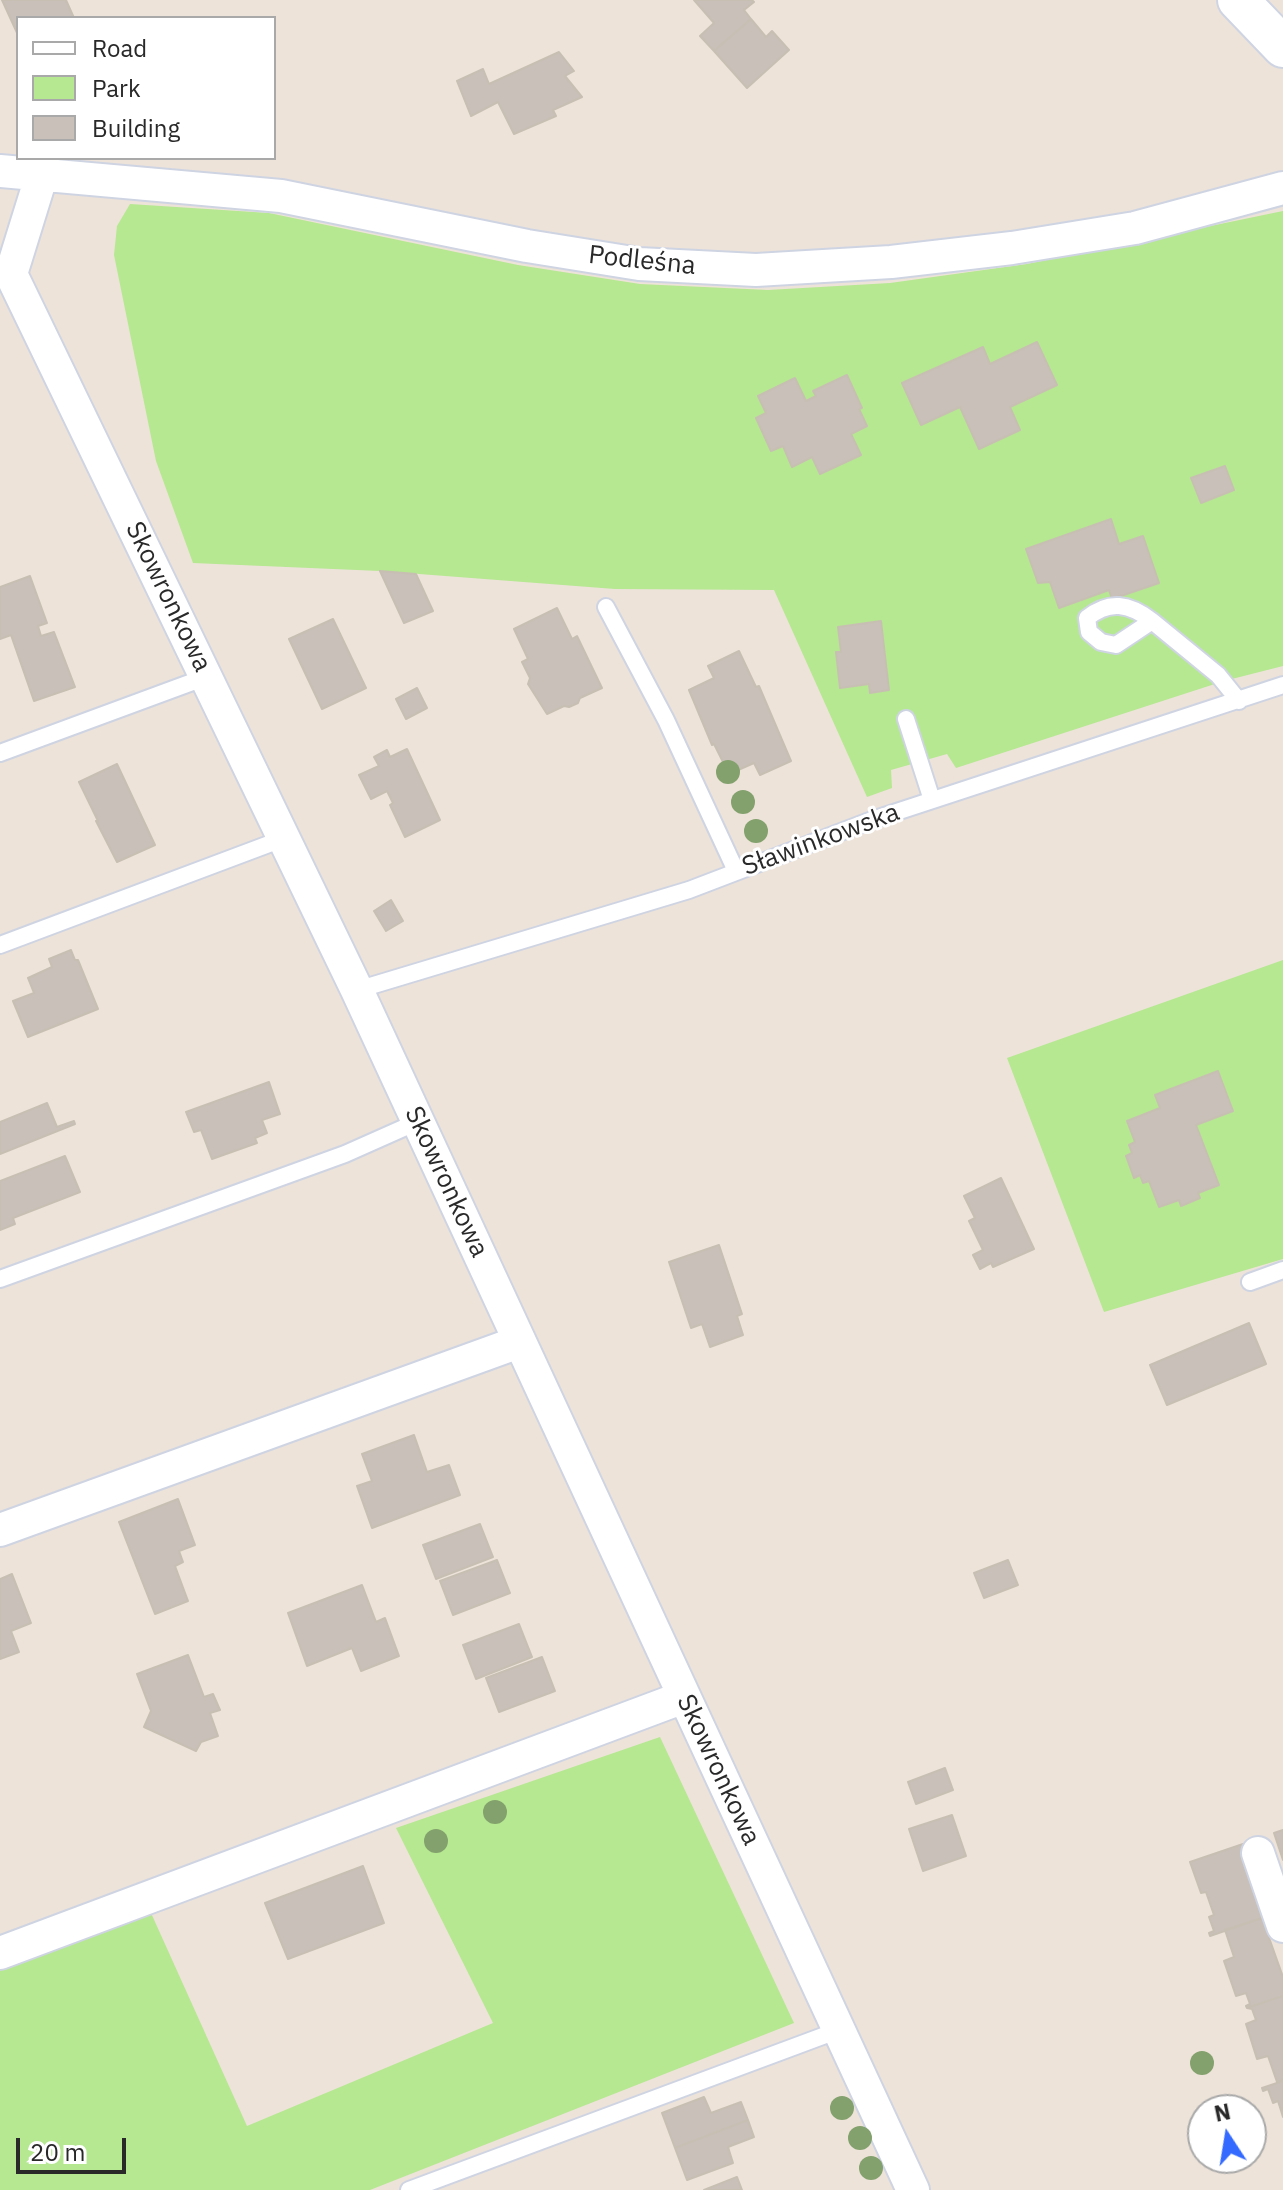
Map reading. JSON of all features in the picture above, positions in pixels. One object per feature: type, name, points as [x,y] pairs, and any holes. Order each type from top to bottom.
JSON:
[{"type":"street","points":[[1238,0],[1283,47]]},
{"type":"street","name":"Podleśna","points":[[0,171],[281,196],[527,246],[639,264],[756,270],[891,262],[1012,248],[1135,228],[1283,188]]},
{"type":"street","name":"Skowronkowa","points":[[42,174],[5,265],[357,990],[913,2190]]},
{"type":"street","points":[[0,1530],[519,1342]]},
{"type":"street","points":[[0,1953],[684,1697]]},
{"type":"street","points":[[1258,1853],[1283,1926]]},
{"type":"lane","points":[[606,607],[666,720],[736,871]]},
{"type":"lane","points":[[1152,621],[1218,675],[1239,701]]},
{"type":"lane","points":[[0,753],[206,677]]},
{"type":"lane","name":"Sławinkowska","points":[[357,990],[689,890],[872,820],[1283,685]]},
{"type":"lane","points":[[906,719],[932,800]]},
{"type":"lane","points":[[0,945],[285,838]]},
{"type":"lane","points":[[0,1279],[345,1154],[417,1122]]},
{"type":"lane","points":[[1250,1282],[1283,1270]]},
{"type":"lane","points":[[409,2190],[839,2030]]},
{"type":"green space","points":[[130,204],[269,213],[518,265],[640,284],[768,290],[890,283],[1027,264],[1283,211],[1283,666],[1224,681],[956,768],[947,754],[891,770],[892,788],[867,797],[774,590],[615,589],[380,571],[193,563],[156,461],[114,255],[117,226]]},
{"type":"green space","points":[[1283,960],[1283,1259],[1104,1312],[1007,1058]]},
{"type":"green space","points":[[660,1737],[794,2023],[370,2190],[0,2190],[0,1968],[151,1913],[247,2126],[493,2023],[396,1828]]},
{"type":"building","points":[[2,0],[66,0],[73,16],[16,16],[16,31]]},
{"type":"building","points":[[694,0],[752,0],[754,2],[744,10],[751,19],[714,51],[700,36],[714,23]]},
{"type":"building","points":[[751,19],[766,37],[772,31],[789,50],[747,88],[714,51]]},
{"type":"building","points":[[559,52],[574,71],[565,76],[582,97],[553,110],[556,116],[514,134],[498,102],[471,116],[457,81],[483,69],[489,84]]},
{"type":"building","points":[[1037,342],[1057,385],[1010,407],[1020,430],[979,449],[960,407],[921,425],[902,383],[983,347],[990,364]]},
{"type":"building","points":[[847,375],[867,426],[851,434],[861,455],[820,474],[812,457],[792,467],[783,446],[771,451],[756,418],[766,413],[758,396],[795,378],[806,401],[816,396],[813,391]]},
{"type":"building","points":[[1225,466],[1234,490],[1201,503],[1191,478]]},
{"type":"building","points":[[1111,519],[1119,544],[1143,536],[1159,583],[1112,599],[1109,590],[1059,608],[1050,582],[1038,583],[1026,549]]},
{"type":"building","points":[[380,571],[416,574],[433,611],[404,623]]},
{"type":"building","points":[[30,576],[47,623],[38,626],[41,636],[54,632],[75,687],[34,701],[11,635],[0,639],[0,587]]},
{"type":"building","points":[[557,608],[572,639],[577,636],[602,688],[580,698],[578,703],[547,714],[528,684],[530,678],[522,662],[528,659],[514,629]]},
{"type":"building","points":[[333,619],[366,688],[322,709],[289,639]]},
{"type":"building","points":[[881,621],[889,690],[870,693],[869,684],[840,688],[836,652],[841,652],[838,627]]},
{"type":"building","points":[[739,651],[756,687],[759,686],[791,761],[760,775],[754,763],[729,774],[712,745],[689,690],[714,678],[708,666]]},
{"type":"building","points":[[417,688],[427,708],[406,719],[396,699]]},
{"type":"building","points":[[407,749],[440,820],[405,837],[387,791],[371,799],[359,775],[379,766],[374,757],[387,750],[390,757]]},
{"type":"building","points":[[117,764],[155,845],[117,862],[79,782]]},
{"type":"building","points":[[391,900],[403,921],[386,931],[374,911]]},
{"type":"building","points":[[71,950],[98,1009],[28,1037],[13,1001],[34,993],[28,978],[52,967],[49,959]]},
{"type":"building","points":[[1218,1071],[1233,1111],[1196,1125],[1219,1185],[1198,1193],[1200,1198],[1181,1206],[1179,1200],[1159,1207],[1149,1181],[1143,1183],[1140,1175],[1134,1178],[1126,1156],[1132,1153],[1129,1145],[1135,1142],[1127,1121],[1160,1108],[1155,1095]]},
{"type":"building","points":[[269,1082],[280,1114],[262,1120],[267,1133],[255,1138],[257,1143],[212,1159],[201,1130],[194,1132],[186,1112]]},
{"type":"building","points":[[47,1103],[57,1127],[74,1121],[75,1124],[0,1154],[0,1122]]},
{"type":"building","points":[[65,1156],[80,1192],[13,1218],[15,1224],[0,1230],[0,1181]]},
{"type":"building","points":[[1001,1178],[1034,1249],[993,1267],[991,1263],[980,1269],[973,1255],[983,1250],[969,1221],[975,1218],[964,1196]]},
{"type":"building","points":[[719,1245],[742,1314],[737,1316],[743,1335],[710,1347],[702,1324],[691,1328],[669,1262]]},
{"type":"building","points":[[1249,1323],[1266,1364],[1167,1405],[1150,1365]]},
{"type":"building","points":[[414,1435],[427,1472],[449,1465],[460,1495],[372,1528],[357,1486],[372,1481],[362,1454]]},
{"type":"building","points":[[178,1499],[195,1545],[179,1551],[183,1562],[175,1566],[188,1601],[155,1614],[119,1522]]},
{"type":"building","points":[[480,1524],[493,1557],[436,1579],[423,1545]]},
{"type":"building","points":[[497,1560],[510,1593],[453,1615],[440,1581]]},
{"type":"building","points":[[1008,1560],[1018,1585],[984,1598],[974,1573]]},
{"type":"building","points":[[12,1574],[31,1623],[11,1631],[19,1652],[0,1659],[0,1579]]},
{"type":"building","points":[[362,1585],[376,1622],[385,1618],[399,1656],[361,1671],[352,1648],[307,1666],[288,1613]]},
{"type":"building","points":[[519,1624],[532,1657],[476,1679],[463,1645]]},
{"type":"building","points":[[188,1655],[204,1697],[213,1694],[220,1710],[210,1713],[218,1736],[201,1742],[196,1751],[144,1727],[151,1711],[137,1674]]},
{"type":"building","points":[[542,1657],[555,1691],[499,1712],[486,1678]]},
{"type":"building","points":[[945,1768],[953,1790],[916,1804],[908,1782]]},
{"type":"building","points":[[952,1815],[966,1856],[923,1871],[909,1829]]},
{"type":"building","points":[[1283,1830],[1283,1860],[1274,1833]]},
{"type":"building","points":[[1243,1844],[1268,1916],[1210,1936],[1209,1933],[1214,1931],[1209,1917],[1214,1915],[1206,1892],[1201,1893],[1190,1862]]},
{"type":"building","points":[[363,1866],[384,1923],[288,1959],[265,1903]]},
{"type":"building","points":[[1262,1918],[1283,1977],[1283,1996],[1247,2008],[1250,2004],[1246,1993],[1236,1996],[1224,1961],[1234,1957],[1225,1930]]},
{"type":"building","points":[[1283,1996],[1283,2080],[1277,2082],[1268,2056],[1257,2059],[1246,2024],[1256,2020],[1252,2009],[1247,2008]]},
{"type":"building","points":[[1283,2081],[1283,2117],[1278,2101],[1273,2103],[1268,2089],[1263,2091],[1262,2088]]},
{"type":"building","points":[[704,2097],[711,2113],[741,2102],[748,2120],[675,2148],[662,2113]]},
{"type":"building","points":[[748,2120],[754,2137],[728,2147],[733,2163],[687,2180],[675,2148]]},
{"type":"building","points":[[737,2177],[742,2190],[704,2190]]}]
